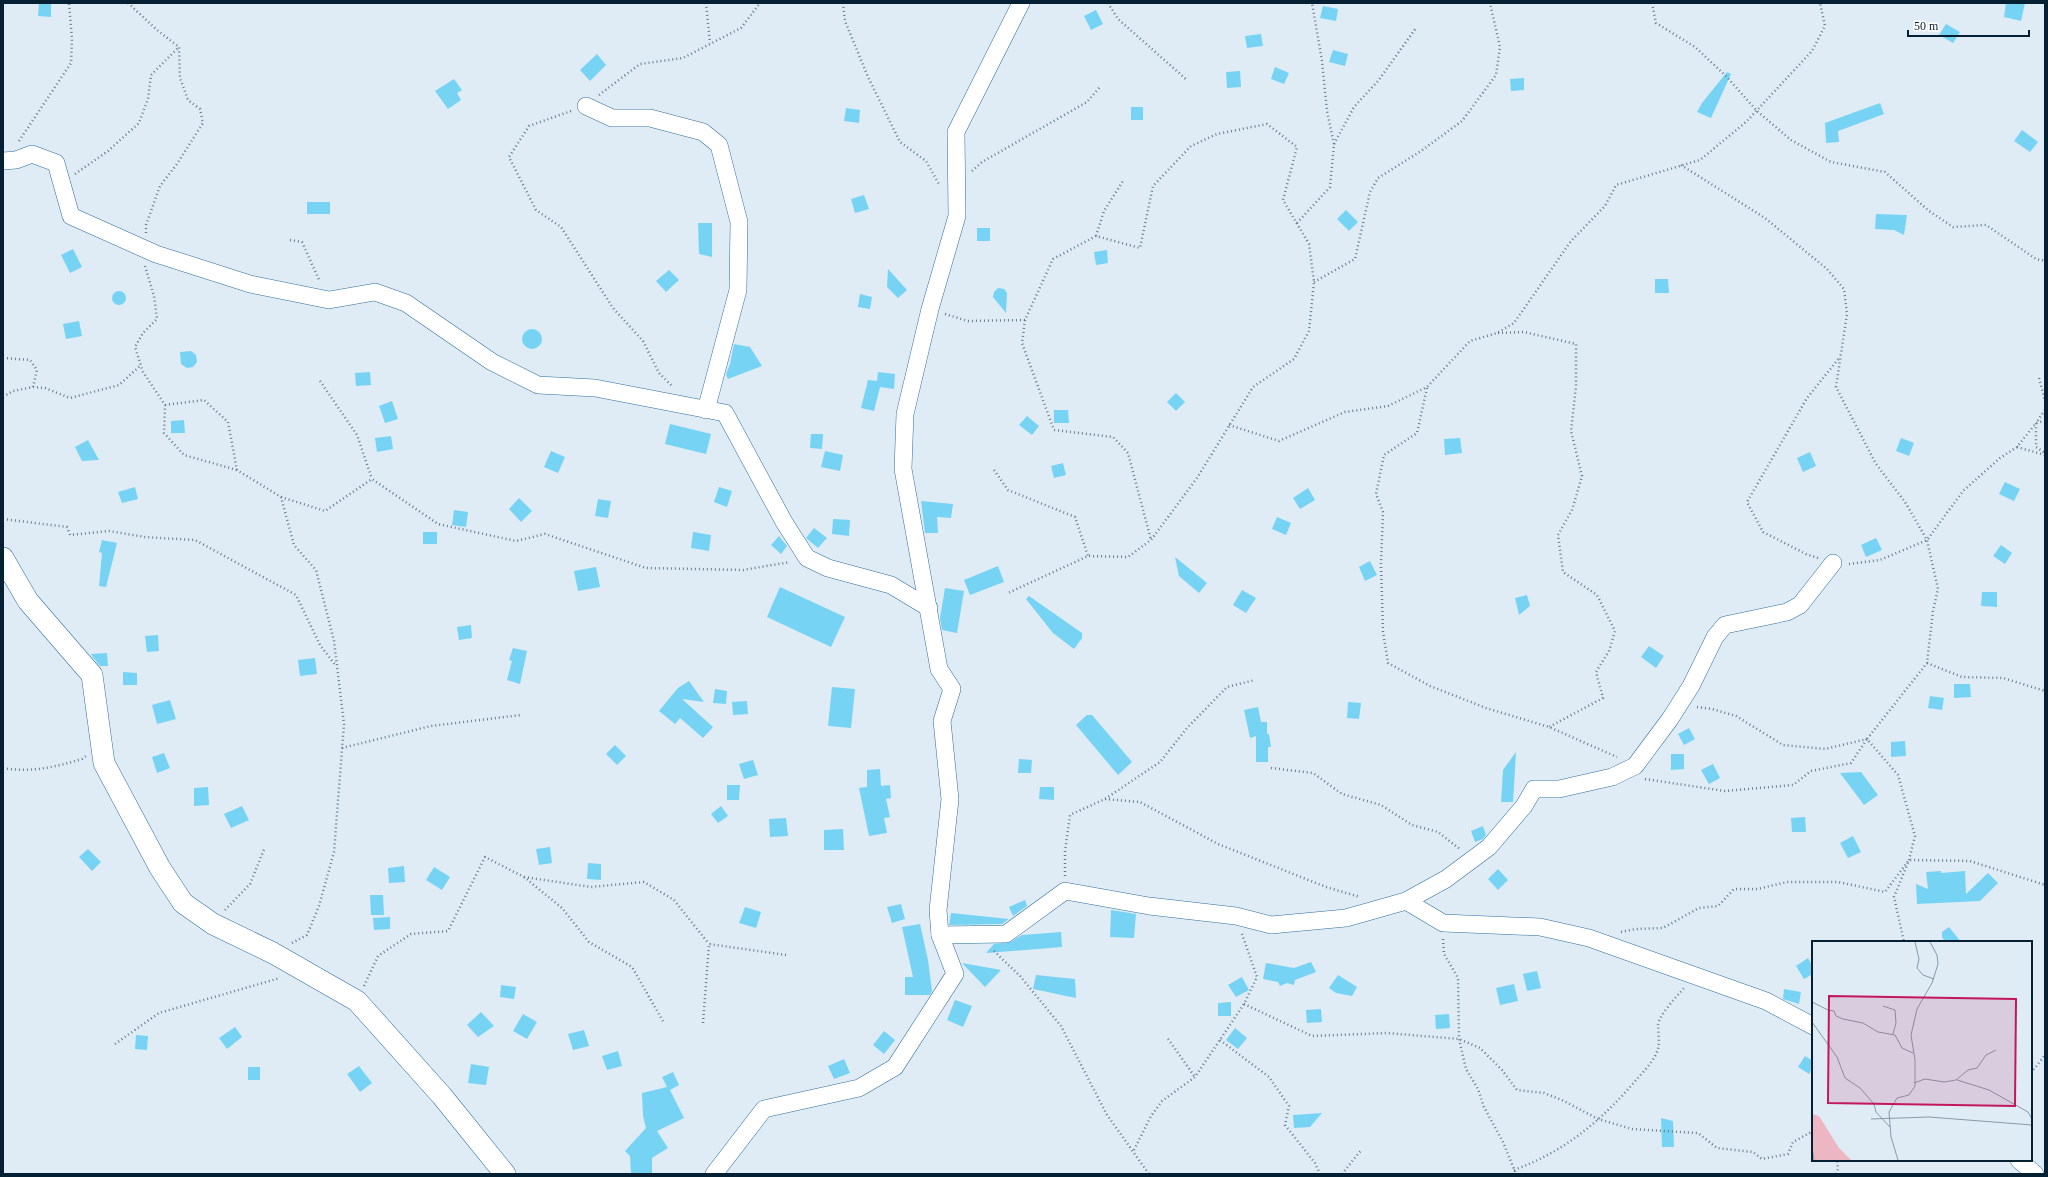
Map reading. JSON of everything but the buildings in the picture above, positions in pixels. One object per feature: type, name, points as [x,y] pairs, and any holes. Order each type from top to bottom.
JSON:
[{"type":"street","points":[[714,1174],[764,1109],[859,1088],[895,1067],[955,974],[940,936],[938,910],[950,799],[942,721],[952,689],[939,669],[903,468],[905,414],[930,309],[957,216],[949,187],[956,132],[1021,3]]},
{"type":"street","points":[[586,106],[612,118],[650,118],[703,132],[719,145],[739,222],[738,290],[706,410]]},
{"type":"street","points":[[10,161],[32,154],[56,163],[70,216],[146,250],[250,284],[329,300],[375,292],[406,303],[492,362],[538,385],[595,388],[725,413],[784,522],[807,558],[828,568],[891,585],[929,608]]},
{"type":"street","points":[[3,558],[28,601],[92,675],[104,763],[160,868],[183,903],[213,924],[273,953],[357,1001],[442,1096],[505,1174]]},
{"type":"street","points":[[940,936],[1006,934],[1065,891],[1149,906],[1236,916],[1271,925],[1346,918],[1406,901],[1446,879],[1488,847],[1524,806],[1534,789],[1559,789],[1637,772],[1691,686],[1715,638],[1725,625],[1788,612],[1794,609],[1800,605],[1833,563]]},
{"type":"street","points":[[1406,901],[1443,923],[1540,927],[1589,938],[1692,976],[1766,1001],[1812,1025]]},
{"type":"street","points":[[2020,1161],[2035,1174]]},
{"type":"path","points":[[10,161],[18,141],[70,63],[72,39],[69,3]]},
{"type":"path","points":[[706,3],[710,44]]},
{"type":"path","points":[[674,388],[659,373],[642,341],[613,308],[561,227],[536,210],[509,157],[529,126],[586,106],[640,64],[683,58],[741,28],[760,3]]},
{"type":"path","points":[[843,3],[845,21],[868,78],[900,142],[926,161],[949,187],[982,162],[1087,102],[1100,87]]},
{"type":"path","points":[[1108,3],[1118,19],[1187,80]]},
{"type":"path","points":[[1297,223],[1330,187],[1334,144],[1327,111],[1322,61],[1312,3]]},
{"type":"path","points":[[1314,282],[1355,259],[1370,192],[1378,178],[1421,151],[1462,121],[1496,74],[1500,47],[1490,3]]},
{"type":"path","points":[[1652,3],[1656,23],[1695,46],[1727,77],[1757,111],[1791,140],[1831,162],[1885,172],[1929,211],[1953,227],[1986,225],[2036,259],[2045,261]]},
{"type":"path","points":[[1228,425],[1279,441],[1345,412],[1388,406],[1427,387],[1470,341],[1497,333],[1514,323],[1571,241],[1605,206],[1616,185],[1700,160],[1746,122],[1812,51],[1825,26],[1820,3]]},
{"type":"path","points":[[1334,144],[1354,107],[1378,81],[1416,28]]},
{"type":"path","points":[[62,184],[108,151],[139,123],[148,99],[151,75],[179,47]]},
{"type":"path","points":[[1008,593],[1088,556],[1128,557],[1151,540],[1197,478],[1228,425],[1254,387],[1294,358],[1309,331],[1314,282],[1309,244],[1283,200],[1297,147],[1267,124],[1217,134],[1191,146],[1153,186],[1140,248],[1096,236],[1053,259],[1025,320],[1022,343],[1054,430],[1114,437],[1128,453],[1151,540]]},
{"type":"path","points":[[1427,387],[1417,433],[1384,455],[1376,494],[1383,512],[1381,564],[1383,632],[1388,664],[1430,686],[1486,708],[1549,727],[1637,772],[1725,791],[1793,785],[1811,771],[1851,762],[1867,739],[1927,663],[1933,611],[1938,589],[1927,540],[1905,502],[1876,464],[1836,387],[1847,314],[1844,289],[1827,269],[1765,218],[1681,165]]},
{"type":"path","points":[[1096,236],[1104,211],[1123,181]]},
{"type":"path","points":[[290,240],[302,242],[329,300]]},
{"type":"path","points":[[930,309],[968,321],[1025,320]]},
{"type":"path","points":[[1497,333],[1524,332],[1576,344],[1576,386],[1571,431],[1582,476],[1572,510],[1558,535],[1564,572],[1597,595],[1615,631],[1609,651],[1596,672],[1603,698],[1549,727]]},
{"type":"path","points":[[1841,357],[1807,398],[1747,502],[1763,532],[1806,554],[1840,565],[1880,560],[1927,540],[1963,490],[2000,458],[2017,447],[2045,410]]},
{"type":"path","points":[[3,358],[30,360],[37,370],[33,388]]},
{"type":"path","points":[[3,397],[13,391],[45,388],[70,398],[119,385],[141,365]]},
{"type":"path","points":[[2039,378],[2045,401]]},
{"type":"path","points":[[320,381],[357,435],[372,479],[438,524],[516,541],[544,534],[646,568],[743,570],[807,558]]},
{"type":"path","points":[[165,405],[204,400],[228,422],[237,470],[281,497],[325,511],[372,479]]},
{"type":"path","points":[[2036,423],[2045,421]]},
{"type":"path","points":[[2036,423],[2036,447],[2045,454]]},
{"type":"path","points":[[2017,447],[2045,454]]},
{"type":"path","points":[[994,470],[1008,490],[1075,517],[1088,556]]},
{"type":"path","points":[[273,953],[307,935],[319,906],[334,852],[344,724],[334,641],[316,570],[294,545],[281,497]]},
{"type":"path","points":[[3,519],[67,527],[70,534],[109,531],[145,537],[195,540],[296,594],[320,645],[337,666]]},
{"type":"path","points":[[1927,663],[1962,677],[2003,678],[2045,691]]},
{"type":"path","points":[[1065,891],[1065,851],[1070,815],[1105,799],[1160,762],[1187,728],[1227,686],[1255,680]]},
{"type":"path","points":[[1678,706],[1712,709],[1736,716],[1783,745],[1825,749],[1867,739]]},
{"type":"path","points":[[342,748],[431,726],[521,715]]},
{"type":"path","points":[[1867,739],[1898,775],[1916,836],[1909,860],[1894,898],[1904,941]]},
{"type":"path","points":[[3,768],[16,771],[54,768],[82,759],[101,741]]},
{"type":"path","points":[[1270,768],[1313,773],[1342,794],[1380,805],[1412,825],[1438,832],[1473,859]]},
{"type":"path","points":[[1105,799],[1140,802],[1218,844],[1326,887],[1362,897]]},
{"type":"path","points":[[213,924],[250,884],[264,847]]},
{"type":"path","points":[[357,1001],[378,956],[411,934],[448,931],[485,857],[524,877],[562,908],[589,942],[632,967],[664,1023]]},
{"type":"path","points":[[1909,860],[1970,861],[2045,885]]},
{"type":"path","points":[[1616,932],[1636,929],[1663,928],[1699,908],[1718,906],[1734,889],[1758,889],[1787,882],[1838,882],[1885,892],[1909,860]]},
{"type":"path","points":[[524,877],[591,887],[644,882],[674,900],[708,944],[703,1023]]},
{"type":"path","points":[[1134,1150],[1151,1116],[1162,1101],[1195,1077],[1244,1004],[1257,977],[1236,916]]},
{"type":"path","points":[[1443,923],[1444,954],[1458,978],[1459,1039],[1466,1069],[1478,1089],[1484,1107],[1503,1142],[1516,1174]]},
{"type":"path","points":[[708,944],[786,955]]},
{"type":"path","points":[[989,947],[1020,976],[1061,1026],[1107,1115],[1134,1150],[1149,1174]]},
{"type":"path","points":[[115,1044],[159,1013],[305,971]]},
{"type":"path","points":[[1514,1170],[1540,1160],[1568,1143],[1598,1119],[1624,1094],[1646,1069],[1658,1049],[1658,1023],[1692,976]]},
{"type":"path","points":[[1244,1004],[1312,1036],[1387,1033],[1459,1039],[1480,1048],[1502,1070],[1516,1090],[1544,1093],[1558,1098],[1598,1119],[1632,1129],[1698,1133],[1717,1148],[1753,1152],[1762,1159],[1788,1154],[1793,1142],[1812,1132]]},
{"type":"path","points":[[1168,1040],[1195,1077]]},
{"type":"path","points":[[1220,1040],[1269,1077],[1289,1106],[1285,1125],[1315,1163],[1320,1174]]},
{"type":"path","points":[[2032,1072],[2045,1055]]},
{"type":"path","points":[[1342,1174],[1362,1149]]},
{"type":"path","points":[[1836,1174],[1838,1168],[1837,1161]]}]
